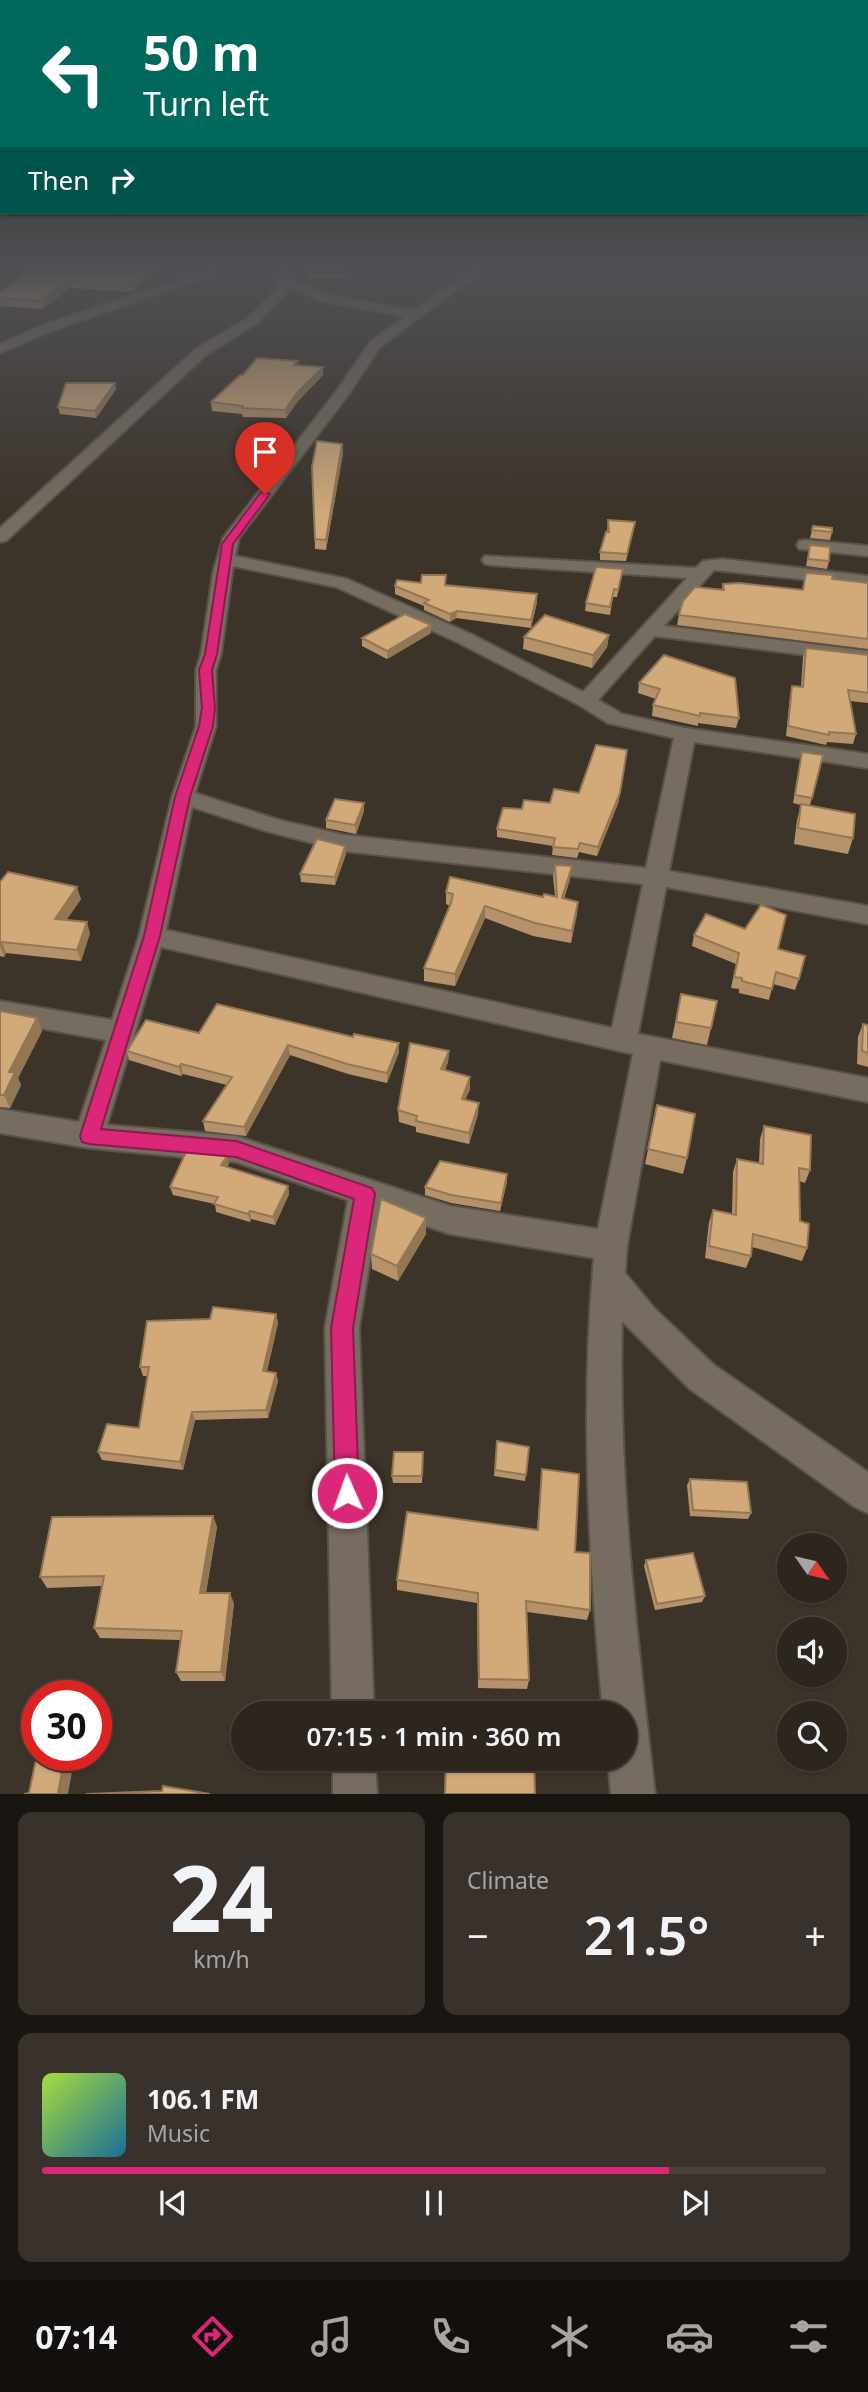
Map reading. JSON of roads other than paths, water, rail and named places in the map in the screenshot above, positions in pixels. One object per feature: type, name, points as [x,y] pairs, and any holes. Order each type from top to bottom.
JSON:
[{"type":"street","points":[[0,537],[203,351]]},
{"type":"street","points":[[89,1136],[152,936],[183,797],[206,726],[206,670],[231,538],[343,392],[370,351]]},
{"type":"street","points":[[805,545],[868,551]]},
{"type":"street","points":[[226,559],[341,583],[466,639],[586,701],[615,719],[685,734],[868,761]]},
{"type":"street","points":[[491,560],[700,574]]},
{"type":"street","points":[[586,701],[709,565],[723,564],[868,581]]},
{"type":"street","points":[[651,630],[868,657]]},
{"type":"street","points":[[622,1701],[608,1563],[605,1385],[609,1262],[656,877],[685,734]]},
{"type":"street","points":[[183,797],[274,826],[344,843],[656,877],[868,915]]},
{"type":"street","points":[[152,936],[635,1044],[868,1090]]},
{"type":"street","points":[[0,1011],[123,1032]]},
{"type":"street","points":[[0,1121],[89,1136],[236,1149],[450,1220],[609,1262],[643,1320],[702,1377],[868,1494]]},
{"type":"street","points":[[353,1701],[342,1328],[365,1194]]},
{"type":"street","points":[[354,1771],[355,1794]]},
{"type":"street","points":[[630,1771],[633,1794]]}]
